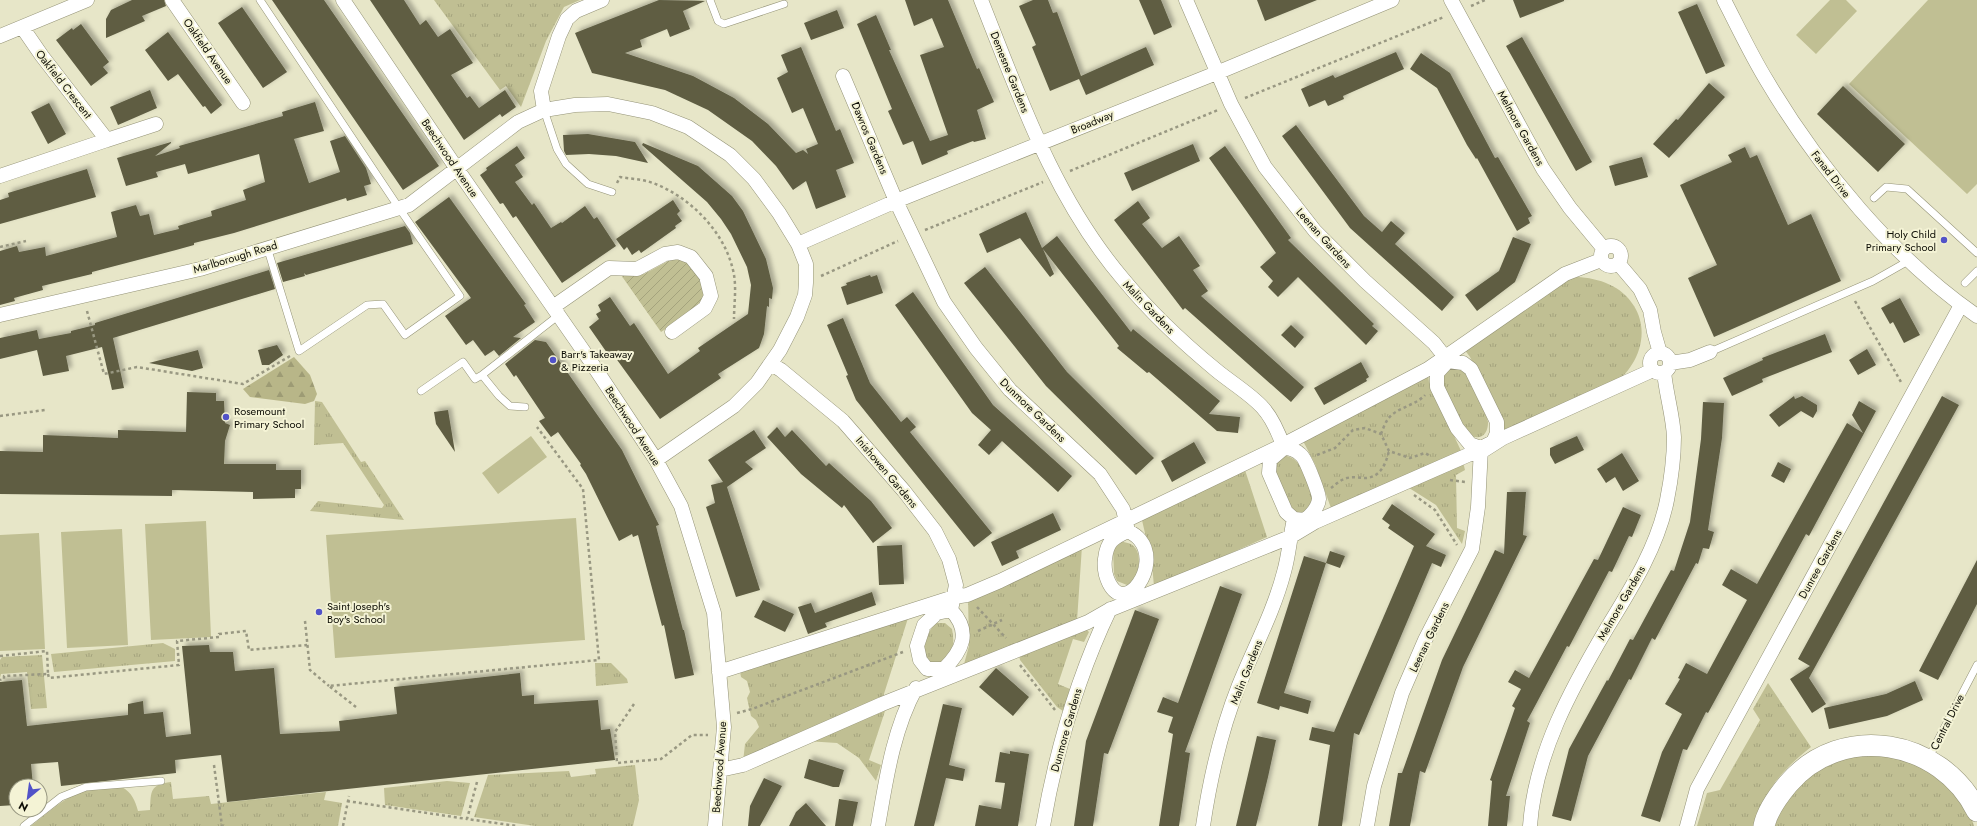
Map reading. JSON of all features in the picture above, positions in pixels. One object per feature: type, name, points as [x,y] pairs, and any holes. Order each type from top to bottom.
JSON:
[{"type":"street","points":[[0,36],[87,0]]},
{"type":"street","name":"Oakfield Avenue","points":[[172,0],[244,103]]},
{"type":"street","name":"Beechwood Avenue","points":[[343,0],[656,460],[681,506],[714,613],[723,717],[723,736],[715,826]]},
{"type":"street","points":[[544,110],[540,91],[559,36],[567,19],[576,11],[602,0]]},
{"type":"street","name":"Demesne Gardens","points":[[981,0],[1039,143]]},
{"type":"street","name":"Leenan Gardens","points":[[1186,0],[1219,72],[1231,104],[1265,167],[1315,231],[1365,281],[1434,342],[1447,359]]},
{"type":"street","name":"Fanad Drive","points":[[1724,0],[1767,80],[1806,142],[1857,207],[1910,260],[1961,306],[1977,316]]},
{"type":"street","name":"Broadway","points":[[798,244],[896,201],[1219,72],[1389,1]]},
{"type":"street","name":"Melmore Gardens","points":[[1454,6],[1543,168],[1603,254],[1611,246],[1618,249],[1621,256],[1618,263],[1640,289],[1650,310],[1660,353],[1656,353],[1650,359],[1650,366],[1662,368],[1674,436],[1673,464],[1667,502],[1658,530],[1643,566],[1564,704],[1549,741],[1530,826]]},
{"type":"street","name":"Oakfield Crescent","points":[[22,27],[107,140]]},
{"type":"street","name":"Dawros Gardens","points":[[843,76],[896,201]]},
{"type":"street","name":"Marlborough Road","points":[[0,315],[200,269],[267,247],[409,205],[518,122],[544,110],[575,104],[608,104],[652,113],[688,127],[730,155],[754,179],[779,213],[798,244],[806,264],[805,295],[797,317],[771,364],[757,383],[734,406],[656,460]]},
{"type":"street","points":[[0,176],[156,124]]},
{"type":"street","name":"Malin Gardens","points":[[1039,143],[1085,230],[1122,279],[1156,317],[1215,370],[1263,408],[1280,436],[1284,446]]},
{"type":"street","name":"Dunmore Gardens","points":[[896,201],[944,302],[976,348],[1010,390],[1100,474],[1122,509],[1127,525],[1143,545],[1147,562],[1144,579],[1134,590],[1123,594],[1117,592],[1093,644],[1059,748],[1043,826]]},
{"type":"street","points":[[556,311],[609,268],[637,269],[665,254],[678,252],[691,257],[706,276],[711,296],[705,308],[672,332]]},
{"type":"street","points":[[963,638],[961,648],[956,657],[944,670],[927,669],[920,660],[917,646],[924,625],[937,613],[967,595],[1127,525],[1284,446],[1447,359],[1565,274],[1603,254]]},
{"type":"street","name":"Dunree Gardens","points":[[1687,826],[1697,789],[1961,306]]},
{"type":"street","points":[[720,770],[743,765],[882,704],[1088,622],[1110,610],[1290,537],[1315,522],[1481,450],[1503,438],[1662,368],[1690,360],[1710,352]]},
{"type":"street","points":[[1447,359],[1437,373],[1437,386],[1460,432],[1470,444],[1481,450]]},
{"type":"street","points":[[1447,359],[1463,363],[1471,369],[1497,422],[1498,433],[1493,442],[1481,450]]},
{"type":"street","name":"Inishowen Gardens","points":[[771,364],[781,370],[843,421],[904,491],[935,531],[949,559],[956,585],[952,604],[959,619],[963,638]]},
{"type":"street","points":[[1284,446],[1295,450],[1303,457],[1319,499],[1313,514],[1305,520],[1294,519],[1286,512],[1269,473],[1270,460],[1284,446]]},
{"type":"street","name":"Leenan Gardens","points":[[1367,826],[1374,786],[1402,693],[1425,640],[1472,549],[1478,507],[1481,450]]},
{"type":"street","name":"Malin Gardens","points":[[1203,826],[1207,801],[1223,736],[1239,687],[1285,572],[1294,519]]},
{"type":"street","points":[[1117,592],[1111,587],[1107,579],[1104,567],[1106,550],[1112,539],[1127,525]]},
{"type":"street","points":[[719,672],[952,604]]},
{"type":"street","points":[[878,826],[892,750],[914,692],[927,669]]},
{"type":"street","points":[[1764,826],[1777,797],[1796,775],[1820,758],[1847,748],[1876,745],[1905,749],[1928,759],[1952,776],[1970,796],[1977,811]]},
{"type":"lane","points":[[260,0],[399,208],[460,296],[405,335],[383,304],[367,305],[299,351],[267,247]]},
{"type":"lane","points":[[710,0],[718,21],[724,24],[784,4]]},
{"type":"lane","points":[[544,110],[557,150],[566,164],[588,184],[612,192]]},
{"type":"lane","points":[[1874,198],[1886,187],[1907,189],[1977,253]]},
{"type":"lane","points":[[1710,352],[1873,282],[1910,260]]},
{"type":"lane","points":[[1965,283],[1977,270]]},
{"type":"lane","points":[[421,391],[463,362],[475,380],[556,311]]},
{"type":"lane","points":[[482,375],[499,396],[510,406],[525,407]]},
{"type":"lane","name":"Central Drive","points":[[1928,759],[1977,665]]},
{"type":"lane","points":[[24,826],[61,797],[86,787],[161,780]]},
{"type":"path","points":[[806,283],[913,235],[1231,104],[1454,6],[1485,0]]},
{"type":"path","points":[[612,192],[620,177],[652,182],[680,197],[707,220],[716,232],[734,270],[736,292],[734,319]]},
{"type":"path","points":[[0,247],[26,241]]},
{"type":"path","points":[[1850,291],[1910,398]]},
{"type":"path","points":[[83,296],[104,374],[137,366],[243,384],[299,351]]},
{"type":"path","points":[[1381,434],[1388,419],[1401,408],[1416,403],[1425,396],[1436,381]]},
{"type":"path","points":[[0,416],[45,410]]},
{"type":"path","points":[[329,686],[599,660],[582,489],[537,427]]},
{"type":"path","points":[[1303,457],[1319,454],[1335,448],[1353,430],[1365,428],[1381,434],[1389,451],[1385,465],[1376,474],[1367,478],[1355,477],[1344,479],[1319,499]]},
{"type":"path","points":[[1389,451],[1410,458],[1426,453],[1439,462],[1444,476],[1452,481],[1480,484]]},
{"type":"path","points":[[1399,485],[1435,510],[1466,561]]},
{"type":"path","points":[[963,638],[1002,620]]},
{"type":"path","points":[[305,621],[310,670],[356,707]]},
{"type":"path","points":[[0,656],[47,651],[49,678],[179,665],[177,641],[220,637],[219,634],[246,631],[250,650],[308,645]]},
{"type":"path","points":[[723,717],[752,709],[917,646]]},
{"type":"path","points":[[0,680],[4,679],[4,676],[48,674]]},
{"type":"path","points":[[634,704],[615,732],[617,763],[661,759],[692,735],[723,736]]},
{"type":"path","points":[[214,766],[222,826]]},
{"type":"path","points":[[467,819],[477,782]]},
{"type":"path","points":[[343,826],[349,796]]},
{"type":"path","points":[[347,801],[517,826]]},
{"type":"green space","points":[[434,0],[580,0],[564,7],[546,41],[521,107],[506,86],[500,90]]},
{"type":"green space","points":[[1830,0],[1846,0],[1857,11],[1816,54],[1796,35]]},
{"type":"green space","points":[[1928,0],[1977,0],[1977,184],[1967,194],[1849,84]]},
{"type":"green space","points":[[674,258],[685,261],[701,280],[705,294],[697,309],[661,332],[621,275],[644,274]]},
{"type":"green space","points":[[1577,277],[1594,279],[1609,284],[1623,293],[1634,306],[1639,317],[1641,340],[1634,362],[1619,380],[1598,393],[1505,431],[1470,357],[1464,349],[1564,280]]},
{"type":"green space","points":[[294,357],[310,375],[317,394],[314,401],[305,404],[250,397],[243,389]]},
{"type":"green space","points":[[1452,366],[1459,368],[1464,372],[1471,382],[1488,419],[1488,427],[1485,434],[1480,437],[1472,436],[1467,433],[1445,390],[1442,373]]},
{"type":"green space","points":[[1428,374],[1429,382],[1462,453],[1331,508],[1315,464],[1302,439]]},
{"type":"green space","points":[[315,401],[322,402],[361,462],[365,461],[404,520],[310,511],[318,501],[382,508],[384,505],[343,443],[314,445]]},
{"type":"green space","points":[[531,436],[547,457],[498,494],[482,473]]},
{"type":"green space","points":[[1284,456],[1290,457],[1296,461],[1306,474],[1309,481],[1313,496],[1313,503],[1306,512],[1294,512],[1289,506],[1281,489],[1275,469],[1277,463]]},
{"type":"green space","points":[[1463,462],[1465,470],[1456,475],[1457,528],[1465,531],[1462,544],[1436,505],[1406,486]]},
{"type":"green space","points":[[1244,467],[1267,537],[1154,587],[1152,563],[1141,516]]},
{"type":"green space","points":[[576,518],[585,640],[335,658],[326,535]]},
{"type":"green space","points":[[206,521],[211,637],[151,640],[145,524]]},
{"type":"green space","points":[[122,529],[128,645],[67,648],[61,532]]},
{"type":"green space","points":[[39,533],[45,649],[0,651],[0,535]]},
{"type":"green space","points":[[1121,542],[1129,543],[1134,546],[1139,557],[1138,571],[1134,583],[1127,585],[1117,581],[1114,574],[1113,550]]},
{"type":"green space","points":[[1082,546],[1077,621],[964,664],[969,646],[968,597]]},
{"type":"green space","points":[[909,615],[883,697],[743,762],[745,744],[759,727],[756,720],[751,716],[747,698],[750,692],[747,681],[741,677],[740,671]]},
{"type":"green space","points":[[936,623],[945,623],[952,629],[953,635],[951,652],[942,664],[929,663],[924,653],[925,642],[929,632]]},
{"type":"green space","points":[[1084,627],[1089,632],[1084,642],[1073,639],[1058,684],[1070,689],[1063,711],[1057,707],[1020,660],[1019,655]]},
{"type":"green space","points":[[163,643],[175,649],[175,661],[54,672],[51,654]]},
{"type":"green space","points":[[42,655],[47,708],[31,709],[27,672],[1,674],[0,678],[0,660],[2,657]]},
{"type":"green space","points":[[595,663],[611,663],[627,679],[628,683],[596,686]]},
{"type":"green space","points":[[1768,683],[1811,747],[1783,772],[1769,791],[1763,802],[1755,826],[1697,826],[1707,793],[1720,790],[1760,720],[1753,709]]},
{"type":"green space","points":[[886,708],[869,760],[881,765],[876,781],[859,758],[837,743],[806,741]]},
{"type":"green space","points":[[1859,755],[1893,756],[1906,759],[1931,772],[1943,780],[1963,802],[1970,814],[1974,826],[1775,826],[1782,808],[1794,791],[1810,776],[1830,764]]},
{"type":"green space","points":[[635,765],[639,800],[633,826],[535,826],[474,817],[488,775],[569,771],[571,777],[596,774],[595,769]]},
{"type":"green space","points":[[447,781],[470,783],[461,816],[385,805],[384,788]]},
{"type":"green space","points":[[171,782],[173,799],[209,796],[211,804],[326,792],[324,800],[342,803],[338,826],[31,826],[41,818],[48,818],[48,812],[70,797],[93,789],[122,787],[133,797],[138,811],[150,810],[153,790],[155,787]]},
{"type":"building","points":[[132,0],[164,0],[166,6],[142,16],[145,21],[106,38],[106,19],[111,10]]},
{"type":"building","points":[[272,0],[324,0],[439,166],[403,190]]},
{"type":"building","points":[[370,0],[404,0],[420,25],[426,20],[438,37],[450,29],[473,63],[451,75],[467,98],[470,96],[479,108],[505,90],[516,107],[502,117],[500,114],[464,140]]},
{"type":"building","points":[[659,0],[705,1],[683,11],[690,29],[670,37],[667,29],[640,40],[642,47],[625,53],[693,76],[734,98],[768,124],[796,153],[803,150],[808,154],[806,149],[818,144],[803,108],[792,113],[777,78],[788,72],[781,55],[801,47],[836,131],[840,129],[854,163],[836,170],[846,197],[816,209],[806,181],[793,190],[776,166],[752,141],[708,110],[665,90],[592,73],[575,33]]},
{"type":"building","points":[[905,0],[948,0],[977,69],[979,68],[994,102],[977,110],[986,139],[973,141],[947,151],[948,154],[922,165],[913,141],[903,145],[888,111],[892,109],[857,24],[876,15],[891,50],[889,50],[930,141],[948,135],[920,55],[944,47],[932,18],[914,26]]},
{"type":"building","points":[[1033,0],[1048,0],[1053,13],[1057,12],[1081,76],[1146,47],[1154,65],[1086,95],[1079,79],[1050,91],[1032,47],[1036,45],[1019,6]]},
{"type":"building","points":[[1139,0],[1161,0],[1172,27],[1154,35]]},
{"type":"building","points":[[1257,0],[1317,0],[1265,21]]},
{"type":"building","points":[[1513,0],[1564,0],[1564,1],[1520,18]]},
{"type":"building","points":[[1697,4],[1725,66],[1706,74],[1678,12]]},
{"type":"building","points":[[242,7],[287,72],[263,88],[218,23]]},
{"type":"building","points":[[837,10],[844,28],[811,40],[804,23]]},
{"type":"building","points":[[81,24],[109,62],[103,67],[108,73],[91,86],[56,40],[72,28],[73,30]]},
{"type":"building","points":[[168,32],[222,105],[211,114],[205,106],[203,107],[178,74],[168,81],[145,50]]},
{"type":"building","points":[[1522,37],[1592,162],[1576,171],[1506,46]]},
{"type":"building","points":[[1396,52],[1404,69],[1343,96],[1344,99],[1328,106],[1325,100],[1309,107],[1301,89],[1333,75],[1335,78]]},
{"type":"building","points":[[1421,53],[1450,73],[1495,158],[1498,157],[1532,216],[1528,218],[1530,223],[1517,231],[1477,158],[1476,159],[1467,145],[1437,88],[1410,69]]},
{"type":"building","points":[[1709,83],[1725,97],[1669,158],[1653,144],[1676,119],[1678,120]]},
{"type":"building","points":[[1843,86],[1905,144],[1878,172],[1817,114]]},
{"type":"building","points":[[150,90],[157,108],[118,125],[110,107]]},
{"type":"building","points":[[315,102],[324,131],[294,139],[309,183],[340,172],[330,141],[345,136],[366,168],[371,184],[364,186],[367,195],[347,201],[346,198],[234,233],[194,243],[194,245],[92,272],[92,274],[42,286],[43,290],[14,298],[15,301],[0,305],[0,251],[17,246],[19,252],[45,247],[46,256],[117,237],[111,212],[136,205],[140,216],[149,214],[154,235],[179,229],[178,226],[212,216],[211,211],[246,200],[243,190],[265,182],[259,154],[188,174],[185,164],[156,172],[158,177],[126,186],[117,158],[171,142],[155,156],[180,148],[179,146],[283,116],[282,112]]},
{"type":"building","points":[[49,103],[66,134],[48,144],[31,112]]},
{"type":"building","points":[[1296,125],[1364,216],[1382,232],[1391,221],[1405,233],[1395,244],[1454,297],[1442,311],[1350,228],[1282,136]]},
{"type":"building","points":[[588,134],[635,142],[648,163],[616,156],[589,154],[566,155],[564,151],[563,135]]},
{"type":"building","points":[[643,143],[698,166],[732,196],[743,211],[766,259],[773,288],[772,299],[769,298],[769,307],[767,306],[764,334],[759,348],[718,374],[721,378],[660,419],[615,357],[612,360],[589,327],[599,319],[596,314],[601,311],[598,305],[610,297],[630,326],[634,323],[668,374],[700,351],[698,348],[748,314],[751,285],[747,267],[731,234],[721,219],[707,202],[642,145]]},
{"type":"building","points":[[1193,144],[1200,161],[1132,191],[1124,173]]},
{"type":"building","points":[[517,146],[525,158],[515,165],[523,177],[515,182],[532,205],[534,203],[551,228],[561,222],[562,223],[585,206],[594,219],[597,217],[616,246],[562,283],[516,216],[513,218],[503,203],[500,204],[480,175],[487,170],[486,168]]},
{"type":"building","points":[[1225,146],[1291,238],[1288,240],[1374,324],[1372,326],[1378,331],[1366,345],[1298,277],[1278,297],[1268,287],[1273,281],[1260,267],[1276,253],[1209,158]]},
{"type":"building","points":[[1745,147],[1750,158],[1757,155],[1788,225],[1811,214],[1841,281],[1714,337],[1688,278],[1717,265],[1680,185],[1732,162],[1728,155]]},
{"type":"building","points":[[1642,157],[1648,177],[1615,186],[1609,166]]},
{"type":"building","points":[[87,169],[96,197],[0,224],[0,200],[9,197],[8,193]]},
{"type":"building","points":[[449,197],[526,304],[524,305],[535,322],[513,337],[521,338],[499,356],[494,350],[485,356],[473,340],[466,345],[445,316],[471,298],[415,222]]},
{"type":"building","points":[[673,200],[680,211],[677,214],[682,221],[675,226],[676,228],[641,253],[639,250],[632,255],[627,247],[624,250],[616,239]]},
{"type":"building","points":[[1138,201],[1150,218],[1142,224],[1162,248],[1179,236],[1200,266],[1193,270],[1208,291],[1201,296],[1304,387],[1291,402],[1185,308],[1183,310],[1114,220]]},
{"type":"building","points":[[1026,212],[1042,248],[1057,236],[1131,332],[1133,329],[1220,401],[1209,414],[1240,417],[1238,433],[1217,431],[1149,372],[1147,373],[1117,348],[1119,346],[1043,249],[1054,274],[1050,277],[1020,238],[987,253],[979,234]]},
{"type":"building","points":[[405,226],[410,233],[413,244],[306,275],[304,273],[305,276],[283,282],[277,263]]},
{"type":"building","points":[[1513,237],[1531,244],[1515,282],[1477,311],[1465,295],[1499,271]]},
{"type":"building","points":[[985,267],[1067,372],[1154,458],[1136,475],[1046,386],[964,283]]},
{"type":"building","points":[[269,270],[275,289],[113,338],[124,388],[112,390],[102,347],[66,356],[69,371],[43,376],[37,350],[0,359],[0,338],[37,330],[39,339],[71,333],[71,331],[95,325],[95,323]]},
{"type":"building","points":[[870,275],[871,277],[877,275],[883,293],[847,305],[841,287],[847,285],[846,283]]},
{"type":"building","points":[[913,292],[993,405],[1072,476],[1058,492],[1002,441],[989,455],[978,445],[991,430],[972,413],[895,305]]},
{"type":"building","points":[[1900,298],[1920,335],[1904,343],[1893,322],[1890,324],[1881,308]]},
{"type":"building","points":[[843,318],[870,383],[901,422],[907,417],[916,427],[910,432],[992,533],[974,547],[856,400],[846,376],[848,375],[827,325]]},
{"type":"building","points":[[1291,325],[1304,337],[1295,348],[1281,335]]},
{"type":"building","points":[[1825,334],[1832,352],[1762,379],[1763,382],[1732,396],[1723,378],[1763,360],[1762,358]]},
{"type":"building","points":[[535,340],[546,342],[622,450],[659,525],[656,526],[684,630],[694,675],[675,679],[664,625],[662,626],[638,535],[633,537],[632,534],[619,541],[586,474],[580,465],[581,464],[558,432],[551,437],[539,421],[545,418],[516,375],[514,377],[505,364]]},
{"type":"building","points":[[277,345],[283,355],[269,365],[262,365],[258,350]]},
{"type":"building","points":[[1867,349],[1876,365],[1858,375],[1849,360]]},
{"type":"building","points":[[198,350],[203,368],[192,371],[149,363]]},
{"type":"building","points":[[1361,362],[1369,377],[1366,379],[1367,381],[1324,405],[1314,388]]},
{"type":"building","points":[[187,392],[216,393],[216,401],[224,401],[225,423],[230,425],[225,441],[224,464],[276,464],[276,470],[301,470],[301,489],[295,489],[295,498],[253,499],[253,492],[172,490],[172,496],[0,494],[0,451],[43,452],[43,435],[118,438],[118,430],[186,432]]},
{"type":"building","points":[[1794,396],[1795,399],[1802,396],[1817,405],[1817,411],[1813,418],[1801,411],[1779,427],[1769,415]]},
{"type":"building","points":[[1942,396],[1959,405],[1809,678],[1826,704],[1812,713],[1790,679],[1810,666],[1798,659]]},
{"type":"building","points":[[1859,401],[1876,411],[1809,536],[1806,534],[1708,713],[1706,712],[1687,750],[1683,749],[1660,822],[1641,816],[1662,752],[1682,714],[1665,704],[1680,679],[1678,678],[1686,663],[1707,674],[1747,600],[1722,585],[1731,569],[1757,584],[1847,423],[1863,433],[1852,415]]},
{"type":"building","points":[[1703,402],[1724,403],[1722,438],[1708,530],[1714,532],[1709,549],[1703,548],[1698,564],[1696,563],[1655,640],[1652,638],[1631,680],[1629,679],[1588,756],[1571,821],[1552,816],[1569,749],[1630,639],[1633,640],[1671,570],[1674,571],[1690,522],[1701,439]]},
{"type":"building","points":[[448,410],[455,452],[436,424],[434,412]]},
{"type":"building","points":[[777,427],[785,437],[792,430],[826,466],[829,463],[871,501],[892,528],[873,543],[844,505],[842,508],[801,474],[767,437]]},
{"type":"building","points":[[754,430],[766,448],[745,462],[753,469],[727,487],[760,590],[736,597],[706,507],[715,503],[711,485],[723,482],[708,460]]},
{"type":"building","points":[[1577,436],[1584,450],[1555,464],[1550,455],[1550,448]]},
{"type":"building","points":[[1194,442],[1206,463],[1172,482],[1161,461]]},
{"type":"building","points":[[1622,453],[1639,481],[1623,491],[1615,477],[1606,483],[1597,469]]},
{"type":"building","points":[[1778,462],[1791,469],[1784,483],[1771,476]]},
{"type":"building","points":[[1507,492],[1526,492],[1523,535],[1527,536],[1463,667],[1425,773],[1420,771],[1410,826],[1389,826],[1398,773],[1402,773],[1442,660],[1495,550],[1504,554]]},
{"type":"building","points":[[1392,504],[1435,534],[1426,546],[1446,555],[1441,567],[1432,563],[1359,735],[1354,733],[1342,826],[1318,826],[1330,745],[1309,740],[1312,727],[1334,732],[1414,546],[1388,528],[1390,525],[1382,519]]},
{"type":"building","points":[[1623,507],[1641,515],[1632,537],[1629,536],[1612,572],[1609,571],[1569,647],[1567,646],[1527,721],[1530,723],[1506,796],[1510,796],[1507,826],[1488,826],[1492,781],[1490,780],[1515,708],[1512,706],[1521,689],[1508,682],[1515,670],[1529,678],[1594,559],[1598,560]]},
{"type":"building","points":[[1053,513],[1061,530],[1016,551],[1019,558],[1002,566],[991,542]]},
{"type":"building","points":[[902,545],[904,584],[879,585],[877,546]]},
{"type":"building","points":[[1330,551],[1345,556],[1340,568],[1326,563]]},
{"type":"building","points":[[1304,556],[1326,563],[1284,693],[1311,701],[1308,714],[1280,706],[1279,710],[1257,703]]},
{"type":"building","points":[[1977,560],[1977,604],[1938,680],[1919,671]]},
{"type":"building","points":[[1220,586],[1242,594],[1185,752],[1190,753],[1179,826],[1159,826],[1173,734],[1168,732],[1173,717],[1157,712],[1163,697],[1178,703]]},
{"type":"building","points":[[872,592],[876,605],[825,623],[827,627],[808,634],[798,607],[811,603],[815,613]]},
{"type":"building","points":[[763,600],[794,614],[785,632],[754,617]]},
{"type":"building","points":[[1135,610],[1159,619],[1108,754],[1104,753],[1093,826],[1074,826],[1086,741]]},
{"type":"building","points":[[209,645],[210,652],[233,652],[235,671],[274,668],[280,734],[340,731],[339,721],[397,714],[394,687],[520,673],[522,696],[534,695],[534,704],[598,700],[601,730],[610,729],[615,760],[227,802],[221,755],[175,760],[176,773],[61,786],[58,762],[31,764],[32,778],[8,778],[8,806],[0,806],[0,682],[22,680],[27,726],[128,715],[128,704],[143,701],[144,714],[163,712],[166,737],[191,734],[182,646]]},
{"type":"building","points":[[996,668],[1029,697],[1013,716],[979,687]]},
{"type":"building","points":[[1915,681],[1923,700],[1887,716],[1829,729],[1824,708],[1886,694]]},
{"type":"building","points":[[943,704],[962,708],[949,765],[965,769],[963,781],[946,778],[934,826],[914,826]]},
{"type":"building","points":[[1257,736],[1276,740],[1268,777],[1256,826],[1236,826]]},
{"type":"building","points":[[1010,751],[1029,754],[1018,826],[975,826],[979,805],[1001,809],[1005,783],[995,782],[1000,752],[1010,754]]},
{"type":"building","points":[[809,759],[844,770],[839,787],[833,787],[804,778]]},
{"type":"building","points":[[764,778],[782,786],[760,826],[748,826],[750,806]]},
{"type":"building","points":[[839,799],[858,802],[853,826],[835,826]]},
{"type":"building","points":[[806,803],[826,826],[789,826],[796,812]]},
{"type":"place","name":"Holy Child Primary School","points":[[1944,240]]},
{"type":"place","name":"Barr's Takeaway & Pizzeria","points":[[553,360]]},
{"type":"place","name":"Rosemount Primary School","points":[[226,417]]},
{"type":"place","name":"Saint Joseph's Boy's School","points":[[319,612]]}]
